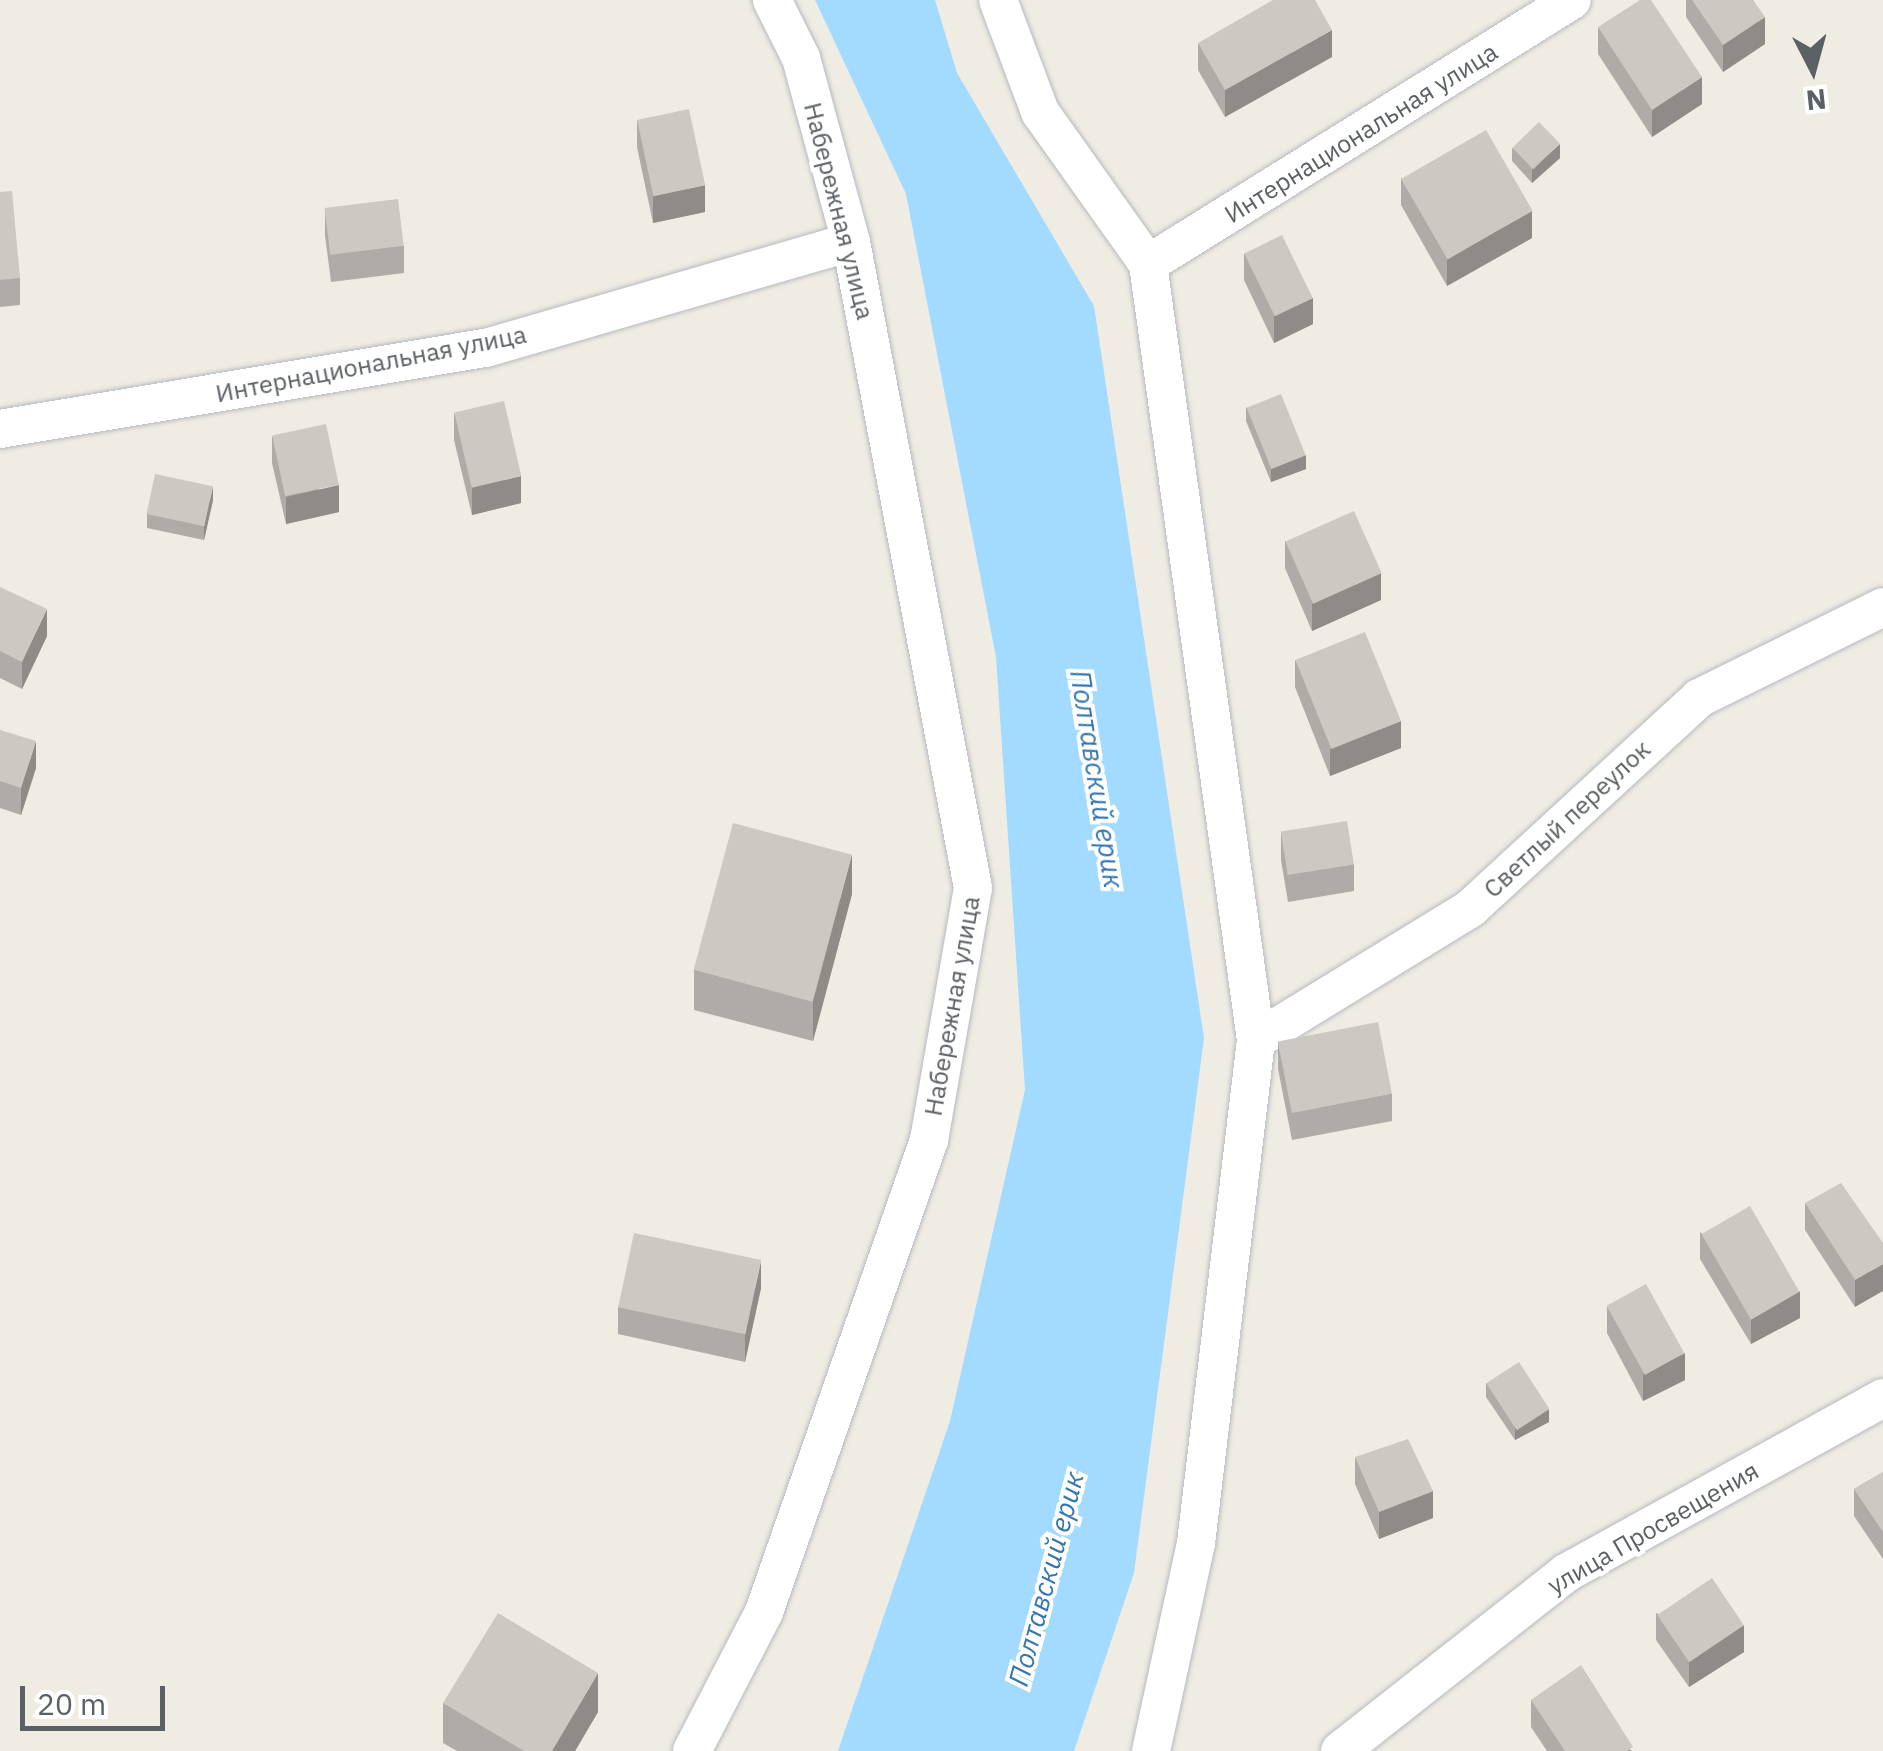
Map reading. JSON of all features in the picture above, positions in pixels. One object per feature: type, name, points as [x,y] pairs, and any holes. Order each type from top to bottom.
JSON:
[{"type":"street","name":"Набережная улица","points":[[692,1751],[764,1612],[929,1140],[973,888],[852,242],[801,58],[772,0]]},
{"type":"street","points":[[998,0],[1040,112],[1148,264],[1256,1040],[1196,1543],[1151,1751]]},
{"type":"street","name":"Интернациональная улица","points":[[1148,264],[1572,0]]},
{"type":"street","name":"Интернациональная улица","points":[[0,429],[486,348],[852,242]]},
{"type":"street","name":"Светлый переулок","points":[[1256,1040],[1471,908],[1698,698],[1883,607]]},
{"type":"street","name":"улица Просвещения","points":[[1340,1751],[1566,1573],[1883,1398]]},
{"type":"water","name":"Полтавский ерик","points":[[815,0],[935,0],[957,73],[1094,306],[1204,1038],[1134,1573],[1074,1751],[838,1751],[950,1421],[1025,1090],[996,657],[906,194]]},
{"type":"building","points":[[1273,0],[1315,0],[1332,30],[1225,90],[1198,43]]},
{"type":"building","points":[[1640,0],[1651,0],[1702,77],[1652,110],[1598,27]]},
{"type":"building","points":[[1692,0],[1753,0],[1765,17],[1723,45]]},
{"type":"building","points":[[689,109],[705,185],[653,196],[637,120]]},
{"type":"building","points":[[1539,122],[1560,144],[1533,169],[1512,148]]},
{"type":"building","points":[[1486,130],[1532,211],[1448,260],[1401,179]]},
{"type":"building","points":[[12,191],[20,278],[0,280],[0,192]]},
{"type":"building","points":[[398,199],[404,246],[330,255],[325,208]]},
{"type":"building","points":[[1282,235],[1313,298],[1275,316],[1244,253]]},
{"type":"building","points":[[1281,394],[1306,455],[1271,469],[1247,408]]},
{"type":"building","points":[[504,401],[521,476],[472,487],[454,412]]},
{"type":"building","points":[[326,424],[339,485],[285,496],[272,435]]},
{"type":"building","points":[[155,474],[213,486],[204,526],[146,514]]},
{"type":"building","points":[[1354,511],[1382,573],[1313,604],[1285,542]]},
{"type":"building","points":[[0,587],[47,609],[22,662],[0,651]]},
{"type":"building","points":[[1365,632],[1401,721],[1331,749],[1295,660]]},
{"type":"building","points":[[0,730],[36,741],[21,788],[0,781]]},
{"type":"building","points":[[1347,821],[1354,864],[1288,875],[1281,831]]},
{"type":"building","points":[[733,823],[852,855],[812,1002],[694,970]]},
{"type":"building","points":[[1378,1022],[1392,1094],[1292,1113],[1278,1041]]},
{"type":"building","points":[[1841,1183],[1883,1243],[1883,1264],[1855,1280],[1805,1203]]},
{"type":"building","points":[[1750,1206],[1800,1292],[1751,1320],[1702,1234]]},
{"type":"building","points":[[634,1233],[761,1260],[745,1334],[618,1307]]},
{"type":"building","points":[[1646,1284],[1684,1353],[1645,1375],[1607,1306]]},
{"type":"building","points":[[1519,1362],[1549,1409],[1517,1430],[1486,1383]]},
{"type":"building","points":[[1408,1439],[1433,1491],[1379,1512],[1355,1457]]},
{"type":"building","points":[[1883,1472],[1883,1532],[1854,1489]]},
{"type":"building","points":[[1712,1578],[1744,1625],[1689,1662],[1657,1615]]},
{"type":"building","points":[[498,1613],[598,1673],[552,1751],[524,1751],[443,1703]]},
{"type":"building","points":[[1581,1665],[1633,1747],[1627,1751],[1565,1751],[1531,1700]]}]
